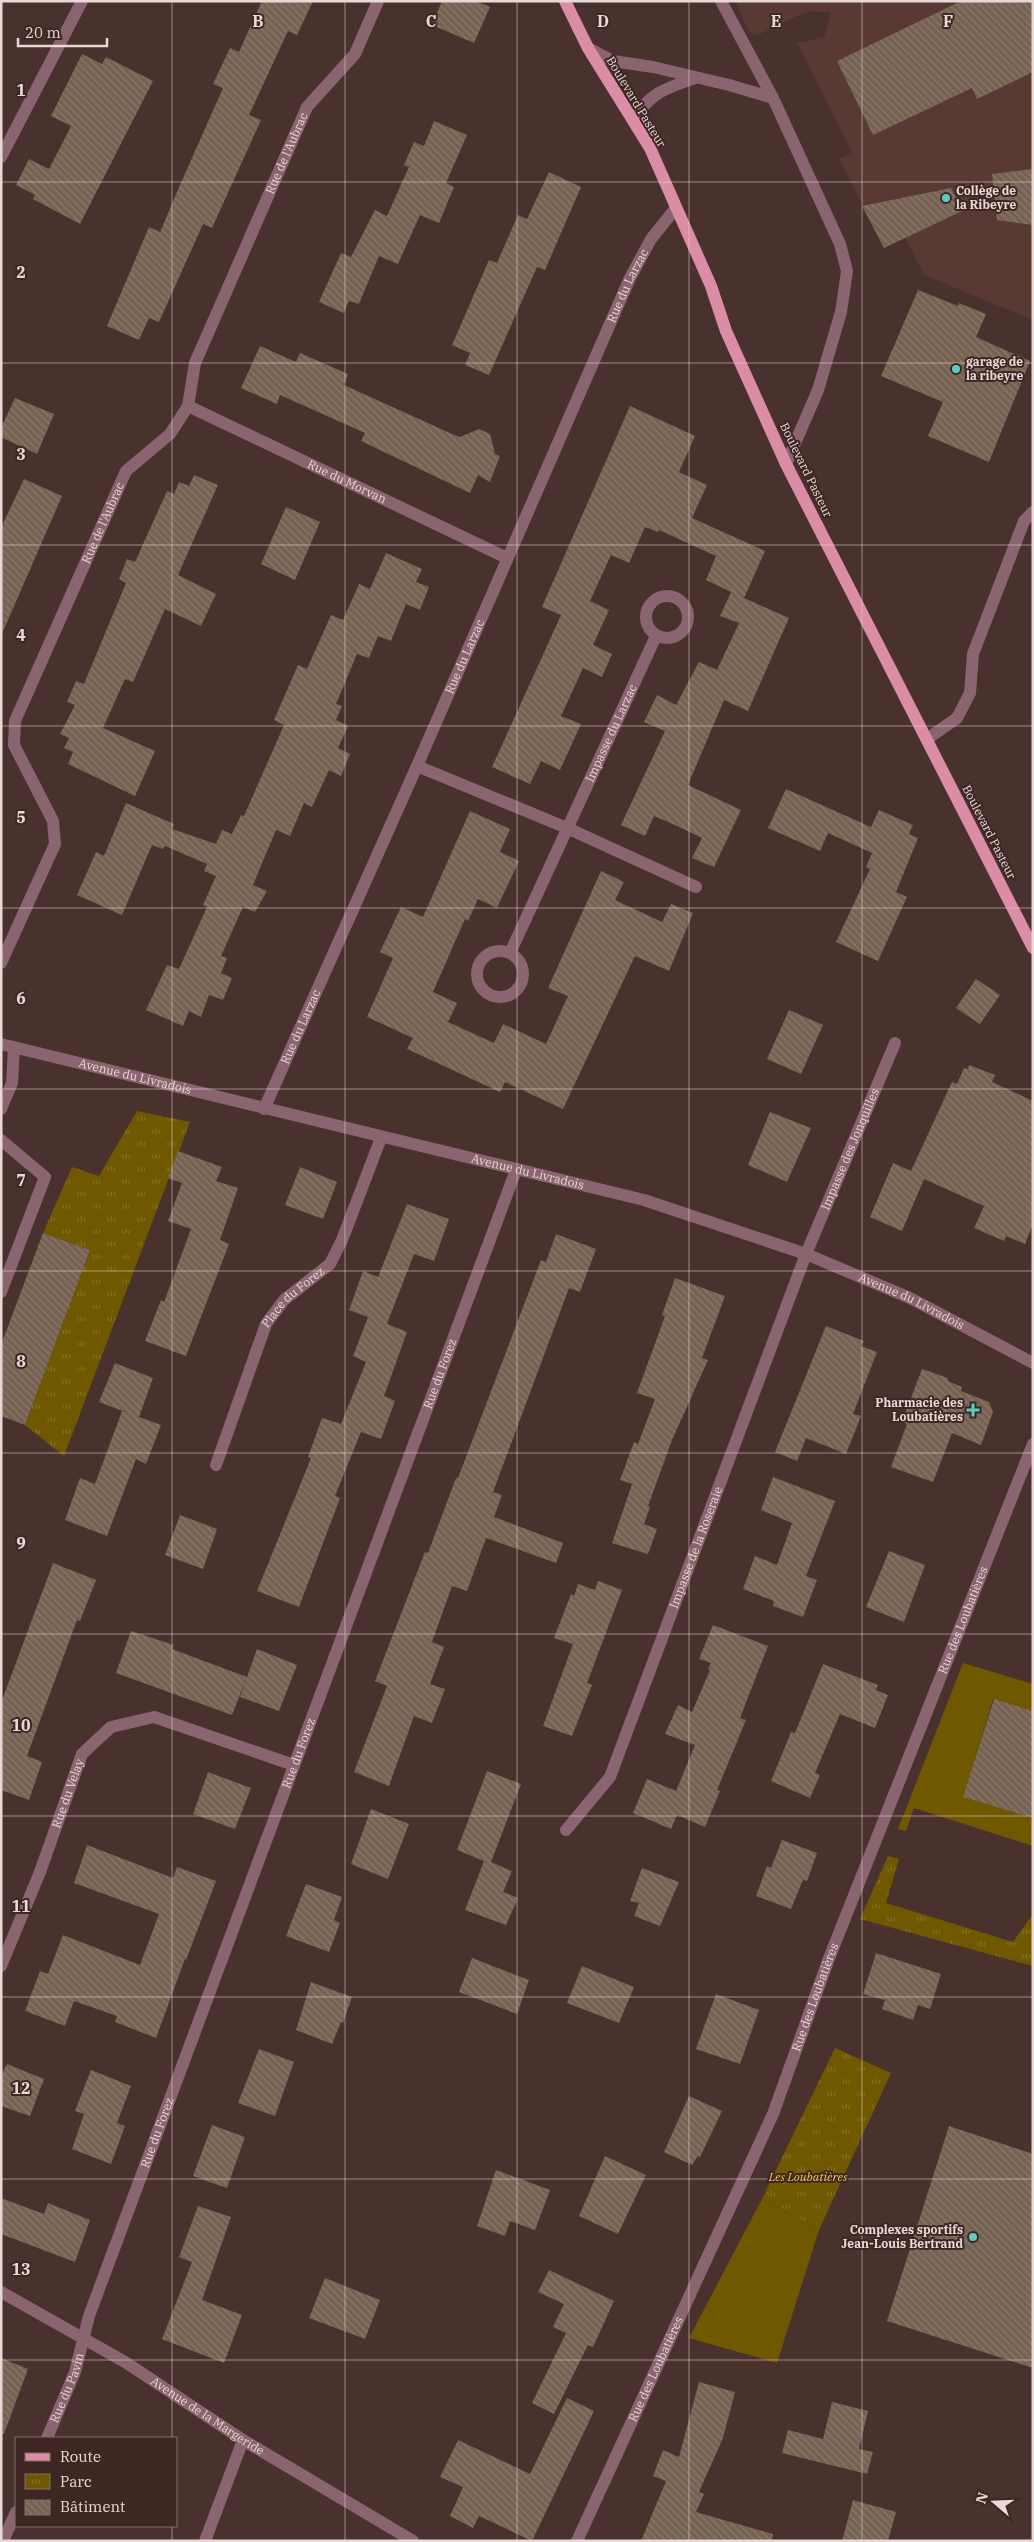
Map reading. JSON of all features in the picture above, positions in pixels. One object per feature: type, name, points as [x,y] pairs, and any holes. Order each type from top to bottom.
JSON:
[{"type":"main road","name":"Boulevard Pasteur","points":[[566,1],[588,48],[650,148],[710,286],[726,331],[786,464],[1033,948]]},
{"type":"street","points":[[1,157],[82,1]]},
{"type":"street","name":"Rue de l'Aubrac","points":[[1,963],[55,844],[53,821],[14,744],[15,721],[126,471],[170,434],[188,406],[195,363],[307,107],[355,54],[378,1]]},
{"type":"street","points":[[721,1],[773,98],[840,244],[847,271],[841,312],[818,390],[786,464]]},
{"type":"street","points":[[588,48],[613,61],[653,67],[729,85],[773,98]]},
{"type":"street","points":[[634,121],[643,104],[666,88],[695,78]]},
{"type":"street","name":"Rue du Larzac","points":[[264,1109],[417,766],[630,278],[651,239],[675,209]]},
{"type":"street","name":"Rue du Morvan","points":[[188,406],[507,558]]},
{"type":"street","points":[[926,739],[957,718],[970,693],[972,654],[1024,521],[1033,512]]},
{"type":"street","name":"Impasse du Larzac","points":[[510,953],[656,636]]},
{"type":"street","points":[[417,766],[567,828],[696,887]]},
{"type":"street","name":"Impasse des Jonquilles","points":[[806,1254],[895,1043]]},
{"type":"street","points":[[1,1108],[12,1083],[7,1046]]},
{"type":"street","name":"Avenue du Livradois","points":[[7,1046],[381,1138],[644,1200],[806,1254],[910,1298],[1033,1363]]},
{"type":"street","name":"Place du Forez","points":[[216,1465],[266,1324],[284,1300],[330,1264],[342,1240],[381,1138]]},
{"type":"street","points":[[1,1140],[45,1177],[1,1292]]},
{"type":"street","name":"Rue du Forez","points":[[83,2338],[89,2316],[516,1170]]},
{"type":"street","name":"Impasse de la Roseraie","points":[[566,1830],[610,1777],[806,1254]]},
{"type":"street","name":"Rue des Loubatières","points":[[577,2541],[773,2114],[828,1961],[1033,1444]]},
{"type":"street","name":"Rue du Velay","points":[[1,1966],[40,1872],[82,1754],[111,1727],[154,1717],[294,1765]]},
{"type":"street","name":"Avenue de la Margeride","points":[[1,2292],[125,2362],[244,2440],[413,2541]]},
{"type":"street","name":"Rue du Pavin","points":[[47,2437],[75,2372],[83,2338]]},
{"type":"street","points":[[205,2541],[244,2440]]},
{"type":"street","points":[[3,2541],[15,2514]]},
{"type":"shaded area","name":"Collège de la Ribeyre","points":[[735,1],[1033,1],[1033,320],[924,275],[905,238],[884,248],[839,158],[853,154],[797,43],[824,37],[831,13],[813,11],[799,15],[758,35],[749,32]]},
{"type":"green space","points":[[137,1111],[190,1122],[64,1456],[25,1425],[90,1250],[43,1233],[72,1167],[99,1176]]},
{"type":"green space","points":[[963,1663],[1033,1684],[1033,1711],[993,1699],[975,1759],[970,1799],[1033,1818],[1033,1846],[914,1808],[906,1831],[898,1829]]},
{"type":"green space","points":[[888,1856],[899,1859],[886,1903],[1013,1942],[1033,1914],[1033,1966],[860,1919]]},
{"type":"green space","name":"Les Loubatières","points":[[835,2048],[891,2073],[819,2230],[762,2199]]},
{"type":"green space","points":[[762,2199],[819,2230],[777,2363],[689,2338]]},
{"type":"building","points":[[262,1],[313,1],[297,35],[288,31],[249,115],[261,120],[212,228],[203,224],[159,322],[149,318],[139,340],[107,326],[149,227],[160,232],[223,88],[213,84],[230,48],[239,52]]},
{"type":"building","points":[[442,1],[476,1],[490,7],[474,43],[432,25]]},
{"type":"building","points":[[961,1],[1033,1],[1033,72],[977,99],[972,88],[873,135],[837,61]]},
{"type":"building","points":[[82,54],[102,64],[106,57],[153,81],[80,224],[33,199],[35,195],[16,185],[29,159],[49,169],[61,146],[71,126],[51,116]]},
{"type":"building","points":[[434,121],[467,135],[446,183],[454,187],[439,223],[420,215],[398,264],[379,256],[359,304],[349,301],[344,313],[319,302],[341,253],[351,257],[375,210],[387,216],[409,167],[404,165],[414,142],[424,146]]},
{"type":"building","points":[[1033,169],[1033,225],[997,220],[992,174]]},
{"type":"building","points":[[549,172],[581,187],[545,270],[537,267],[489,375],[465,365],[470,353],[452,345],[489,260],[497,263],[518,215],[527,219]]},
{"type":"building","points":[[951,188],[962,211],[884,248],[862,206]]},
{"type":"building","name":"garage de la ribeyre","points":[[918,290],[958,306],[959,303],[986,314],[976,337],[1030,361],[989,462],[928,436],[943,402],[881,376]]},
{"type":"building","points":[[260,346],[296,362],[300,353],[348,374],[344,385],[452,434],[460,437],[479,429],[490,434],[495,454],[500,456],[490,482],[478,475],[470,493],[361,441],[365,433],[280,395],[277,404],[241,388]]},
{"type":"building","points":[[15,398],[54,414],[37,454],[1,437],[1,428]]},
{"type":"building","points":[[630,406],[695,436],[679,472],[707,485],[692,518],[765,551],[744,598],[789,618],[748,711],[724,700],[688,785],[741,810],[714,867],[692,858],[702,838],[677,826],[654,816],[645,836],[621,825],[665,731],[644,722],[657,695],[676,705],[699,662],[717,670],[739,623],[720,616],[731,592],[706,580],[716,556],[659,530],[658,532],[645,527],[629,563],[611,555],[590,601],[609,610],[593,645],[612,654],[602,677],[583,668],[561,716],[581,724],[560,770],[541,761],[530,784],[492,767],[561,615],[542,607]]},
{"type":"building","points":[[194,475],[218,485],[178,575],[216,594],[201,626],[165,609],[133,682],[125,679],[103,728],[155,751],[135,796],[68,764],[73,752],[64,748],[69,738],[60,734],[75,705],[67,702],[76,681],[84,684],[126,583],[119,579],[127,559],[135,562],[167,491],[174,494],[179,482],[189,486]]},
{"type":"building","points":[[24,479],[62,496],[1,636],[1,528]]},
{"type":"building","points":[[286,507],[320,522],[295,580],[261,564]]},
{"type":"building","points":[[386,553],[422,569],[416,582],[429,587],[420,610],[406,604],[391,641],[378,636],[369,658],[357,654],[336,704],[342,706],[336,720],[348,726],[338,748],[350,754],[341,776],[329,770],[312,807],[304,803],[290,836],[276,830],[253,885],[267,891],[255,912],[243,907],[221,956],[227,958],[221,973],[232,978],[223,1000],[209,995],[201,1017],[189,1011],[183,1026],[146,1010],[167,965],[179,969],[207,907],[203,905],[216,876],[204,871],[207,864],[165,846],[163,849],[152,845],[122,915],[77,895],[96,852],[104,856],[126,803],[174,824],[172,829],[216,844],[222,830],[232,834],[241,815],[244,816],[284,725],[274,720],[298,665],[307,669],[331,615],[343,620],[359,584],[370,589]]},
{"type":"building","points":[[786,789],[871,827],[879,810],[913,825],[909,834],[918,838],[896,892],[907,897],[878,961],[836,942],[870,869],[866,867],[872,853],[828,833],[820,851],[768,828]]},
{"type":"building","points":[[470,811],[510,829],[500,852],[519,861],[497,908],[478,899],[468,921],[465,919],[433,992],[457,1003],[448,1022],[472,1033],[494,1043],[503,1024],[546,1044],[568,996],[548,988],[601,871],[624,882],[615,900],[662,922],[671,904],[693,913],[669,971],[635,956],[563,1109],[505,1082],[500,1092],[407,1049],[413,1038],[367,1017],[393,958],[380,952],[401,907],[423,917]]},
{"type":"building","points":[[976,979],[1000,995],[980,1024],[956,1008]]},
{"type":"building","points":[[789,1010],[823,1025],[801,1074],[767,1059]]},
{"type":"building","points":[[969,1065],[995,1075],[992,1082],[1033,1101],[1033,1224],[1025,1244],[1006,1236],[1004,1241],[974,1228],[984,1206],[924,1179],[902,1231],[870,1217],[893,1163],[911,1171],[952,1082],[957,1084],[964,1068],[968,1069]]},
{"type":"building","points":[[770,1112],[811,1128],[787,1182],[748,1165]]},
{"type":"building","points":[[178,1151],[222,1167],[216,1181],[238,1188],[220,1240],[229,1244],[186,1356],[145,1341],[161,1300],[164,1302],[191,1229],[168,1221],[182,1183],[168,1178]]},
{"type":"building","points":[[300,1167],[337,1182],[323,1219],[285,1205]]},
{"type":"building","points":[[407,1204],[449,1219],[434,1261],[414,1254],[387,1324],[407,1332],[384,1396],[395,1401],[381,1439],[361,1432],[335,1496],[340,1498],[299,1607],[257,1591],[311,1458],[308,1457],[322,1418],[341,1424],[366,1362],[353,1356],[368,1317],[349,1310],[363,1271],[378,1277]]},
{"type":"building","points":[[43,1233],[90,1250],[25,1425],[1,1416],[1,1345]]},
{"type":"building","points":[[556,1234],[596,1249],[580,1292],[569,1288],[493,1492],[502,1495],[494,1517],[563,1543],[556,1563],[486,1538],[467,1591],[452,1586],[432,1642],[444,1647],[430,1684],[445,1689],[432,1723],[414,1716],[389,1786],[354,1772],[387,1686],[375,1681],[425,1552],[428,1553],[456,1478],[458,1478],[541,1260],[546,1262]]},
{"type":"building","points":[[675,1278],[725,1296],[702,1358],[708,1360],[672,1440],[648,1506],[650,1507],[644,1524],[657,1529],[648,1554],[612,1543],[632,1484],[620,1480],[634,1442],[638,1444],[655,1399],[637,1393],[665,1316],[662,1315]]},
{"type":"building","points":[[826,1326],[864,1341],[861,1346],[877,1352],[853,1414],[861,1416],[846,1454],[806,1438],[797,1461],[775,1452]]},
{"type":"building","points":[[115,1363],[153,1378],[139,1417],[161,1425],[146,1464],[136,1459],[107,1536],[65,1520],[80,1478],[95,1484],[122,1411],[128,1413],[99,1402]]},
{"type":"building","points":[[922,1369],[948,1378],[948,1381],[962,1387],[961,1391],[989,1402],[993,1412],[981,1445],[952,1433],[933,1482],[891,1467],[907,1424],[902,1422]]},
{"type":"building","points":[[773,1477],[835,1501],[806,1576],[817,1580],[803,1617],[773,1606],[774,1601],[743,1589],[755,1556],[777,1565],[792,1523],[761,1510]]},
{"type":"building","points":[[180,1515],[217,1529],[203,1569],[165,1555]]},
{"type":"building","points":[[889,1551],[925,1565],[904,1622],[866,1607]]},
{"type":"building","points":[[53,1563],[96,1580],[80,1621],[77,1620],[27,1756],[42,1762],[29,1800],[1,1790],[1,1703]]},
{"type":"building","points":[[598,1581],[622,1590],[587,1683],[592,1685],[572,1736],[543,1726],[573,1644],[554,1638],[571,1594],[574,1596],[578,1584],[595,1590]]},
{"type":"building","points":[[713,1625],[768,1646],[740,1718],[746,1720],[717,1790],[720,1791],[705,1827],[677,1815],[671,1829],[633,1813],[647,1779],[676,1791],[695,1745],[665,1734],[678,1705],[692,1712],[710,1670],[708,1669],[711,1663],[699,1659]]},
{"type":"building","points":[[131,1631],[174,1645],[172,1649],[247,1677],[232,1715],[116,1673]]},
{"type":"building","points":[[257,1649],[297,1665],[279,1711],[240,1697]]},
{"type":"building","points":[[823,1664],[878,1685],[876,1690],[888,1695],[875,1728],[840,1714],[815,1773],[820,1775],[810,1798],[771,1781],[791,1732],[795,1733]]},
{"type":"building","points":[[994,1699],[1033,1711],[1033,1818],[963,1797]]},
{"type":"building","points":[[487,1771],[521,1784],[491,1862],[512,1871],[503,1892],[518,1898],[506,1925],[465,1910],[484,1861],[457,1850]]},
{"type":"building","points":[[208,1772],[251,1788],[235,1829],[193,1814]]},
{"type":"building","points":[[371,1809],[409,1824],[388,1879],[351,1864]]},
{"type":"building","points":[[782,1840],[817,1853],[807,1881],[803,1880],[791,1909],[756,1896],[767,1866],[771,1868]]},
{"type":"building","points":[[87,1845],[173,1878],[177,1867],[216,1881],[156,2038],[115,2022],[117,2016],[74,2001],[65,2026],[25,2011],[40,1971],[48,1974],[63,1935],[140,1965],[159,1914],[74,1883]]},
{"type":"building","points":[[642,1868],[679,1882],[660,1926],[634,1916],[639,1903],[630,1901]]},
{"type":"building","points":[[306,1884],[342,1897],[334,1920],[340,1923],[329,1952],[286,1936]]},
{"type":"building","points":[[876,1953],[941,1974],[930,2009],[918,2005],[913,2020],[882,2009],[885,2000],[863,1994]]},
{"type":"building","points":[[472,1958],[529,1980],[517,2014],[459,1992]]},
{"type":"building","points":[[582,1966],[634,1987],[619,2023],[567,2003]]},
{"type":"building","points":[[311,1982],[352,1997],[343,2023],[341,2022],[332,2044],[296,2030]]},
{"type":"building","points":[[716,1994],[759,2010],[740,2064],[696,2049]]},
{"type":"building","points":[[259,2049],[294,2062],[275,2116],[238,2103]]},
{"type":"building","points":[[7,2064],[44,2079],[30,2116],[1,2106],[1,2076]]},
{"type":"building","points":[[91,2070],[131,2086],[117,2123],[125,2126],[111,2164],[72,2149],[84,2114],[75,2111]]},
{"type":"building","points":[[689,2096],[722,2111],[700,2157],[698,2156],[692,2165],[664,2152]]},
{"type":"building","points":[[212,2125],[245,2137],[227,2188],[193,2176]]},
{"type":"building","name":"Complexes sportifs Jean-Louis Bertrand","points":[[949,2126],[1033,2154],[1033,2368],[887,2321]]},
{"type":"building","points":[[605,2156],[646,2175],[618,2234],[579,2216]]},
{"type":"building","points":[[496,2170],[550,2190],[535,2230],[510,2221],[505,2236],[477,2226]]},
{"type":"building","points":[[1,2198],[44,2214],[48,2203],[90,2220],[75,2262],[1,2234]]},
{"type":"building","points":[[198,2206],[231,2217],[202,2300],[242,2315],[224,2363],[162,2339],[192,2262],[179,2257]]},
{"type":"building","points":[[549,2270],[614,2301],[593,2347],[588,2345],[554,2414],[532,2403],[566,2333],[553,2327],[564,2304],[538,2292]]},
{"type":"building","points":[[325,2278],[380,2300],[365,2339],[309,2318]]},
{"type":"building","points":[[1,2358],[28,2369],[4,2434],[1,2433]]},
{"type":"building","points":[[699,2382],[735,2392],[723,2438],[699,2492],[704,2494],[696,2512],[773,2534],[772,2541],[641,2541],[666,2481],[653,2476],[663,2450],[679,2457]]},
{"type":"building","points":[[567,2398],[594,2411],[532,2541],[479,2516],[473,2528],[450,2516],[463,2487],[440,2477],[458,2440],[530,2474]]},
{"type":"building","points":[[832,2402],[868,2411],[859,2449],[873,2452],[867,2474],[782,2453],[788,2430],[823,2439]]},
{"type":"building","points":[[853,2500],[896,2512],[888,2541],[842,2541]]},
{"type":"place","name":"Collège de la Ribeyre","points":[[946,198]]},
{"type":"place","name":"garage de la ribeyre","points":[[956,369]]},
{"type":"place","name":"Pharmacie des Loubatières","points":[[973,1410]]},
{"type":"place","name":"Complexes sportifs Jean-Louis Bertrand","points":[[973,2237]]}]
